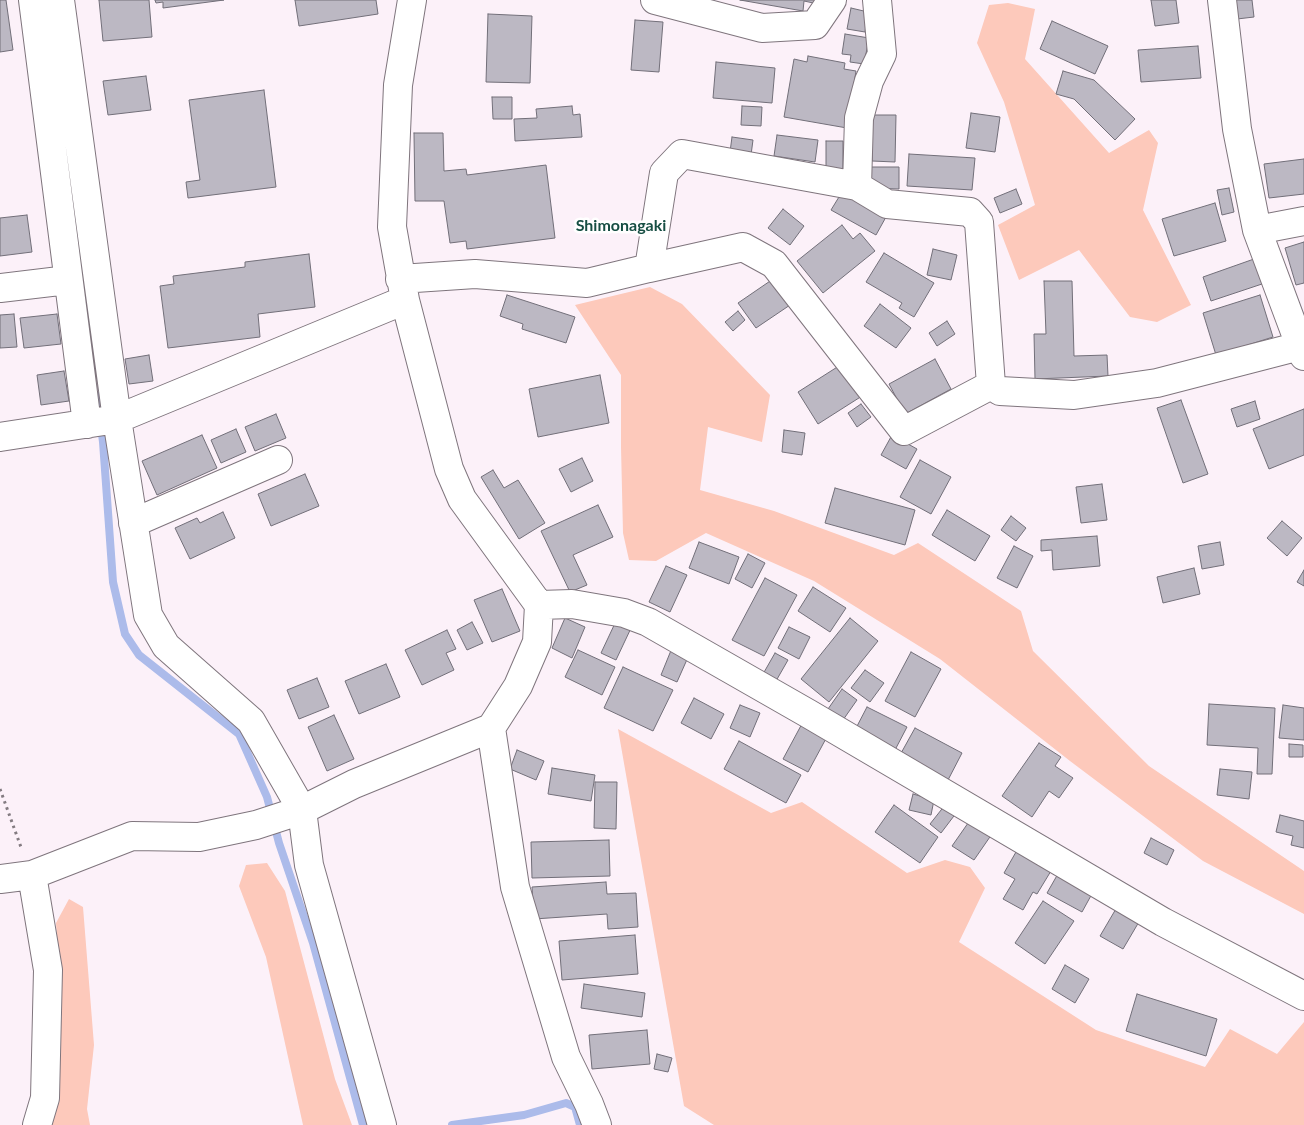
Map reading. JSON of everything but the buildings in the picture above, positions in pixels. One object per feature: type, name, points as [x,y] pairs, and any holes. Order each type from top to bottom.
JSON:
[{"type":"street","points":[[33,0],[68,280],[101,421],[133,523],[148,615],[166,646],[250,722],[292,813],[309,865],[382,1123]]},
{"type":"street","points":[[60,0],[101,421]]},
{"type":"street","points":[[0,878],[32,875],[132,836],[199,837],[256,825],[292,813],[354,784],[491,728],[518,686],[537,642],[539,605],[462,499],[449,469],[403,290],[392,227],[398,85],[412,0]]},
{"type":"street","points":[[654,0],[762,28],[816,26],[832,0]]},
{"type":"street","points":[[858,186],[859,118],[869,81],[882,54],[877,0]]},
{"type":"street","points":[[991,385],[1000,391],[1074,396],[1156,383],[1302,351],[1257,230],[1237,129],[1222,0]]},
{"type":"street","points":[[649,268],[664,173],[682,154],[858,186],[887,204],[970,212],[980,222],[991,385]]},
{"type":"street","points":[[1257,230],[1304,222]]},
{"type":"street","points":[[0,437],[101,421],[403,290],[475,274],[587,283],[743,247],[774,264],[904,431],[991,385]]},
{"type":"street","points":[[0,288],[68,280]]},
{"type":"street","points":[[133,523],[278,460]]},
{"type":"street","points":[[539,605],[572,604],[624,613],[648,622],[1164,922],[1304,996]]},
{"type":"street","points":[[491,728],[515,888],[566,1057],[597,1125]]},
{"type":"street","points":[[32,875],[48,970],[45,1098],[37,1125]]},
{"type":"path","points":[[0,789],[32,875]]},
{"type":"shaded area","points":[[1008,3],[1035,9],[1025,59],[1109,153],[1149,130],[1158,143],[1143,210],[1191,305],[1157,322],[1130,317],[1079,250],[1019,280],[998,225],[1035,205],[1004,102],[977,43],[989,5]]},
{"type":"shaded area","points":[[650,287],[682,304],[770,395],[762,442],[708,427],[700,490],[774,511],[894,555],[918,543],[1021,611],[1033,651],[1149,766],[1304,871],[1304,914],[1203,861],[1070,761],[940,659],[814,581],[706,533],[656,561],[629,560],[623,533],[621,375],[575,305]]},
{"type":"shaded area","points":[[618,729],[771,813],[802,802],[907,873],[945,860],[970,867],[985,888],[959,942],[1096,1030],[1205,1067],[1230,1029],[1277,1054],[1304,1022],[1304,1125],[714,1125],[684,1106]]},
{"type":"shaded area","points":[[267,863],[285,891],[335,1079],[352,1125],[303,1125],[266,957],[239,886],[246,865]]},
{"type":"shaded area","points":[[69,899],[83,907],[94,1045],[87,1109],[90,1125],[49,1125],[54,1067],[62,1016],[56,923]]},
{"type":"waterway","points":[[97,396],[103,442],[113,582],[125,634],[139,655],[239,734],[267,797],[279,843],[313,943],[363,1125]]},
{"type":"waterway","points":[[452,1125],[524,1115],[566,1103],[575,1107],[580,1125]]},
{"type":"district","name":"Shimonagaki","points":[[621,226]]}]
